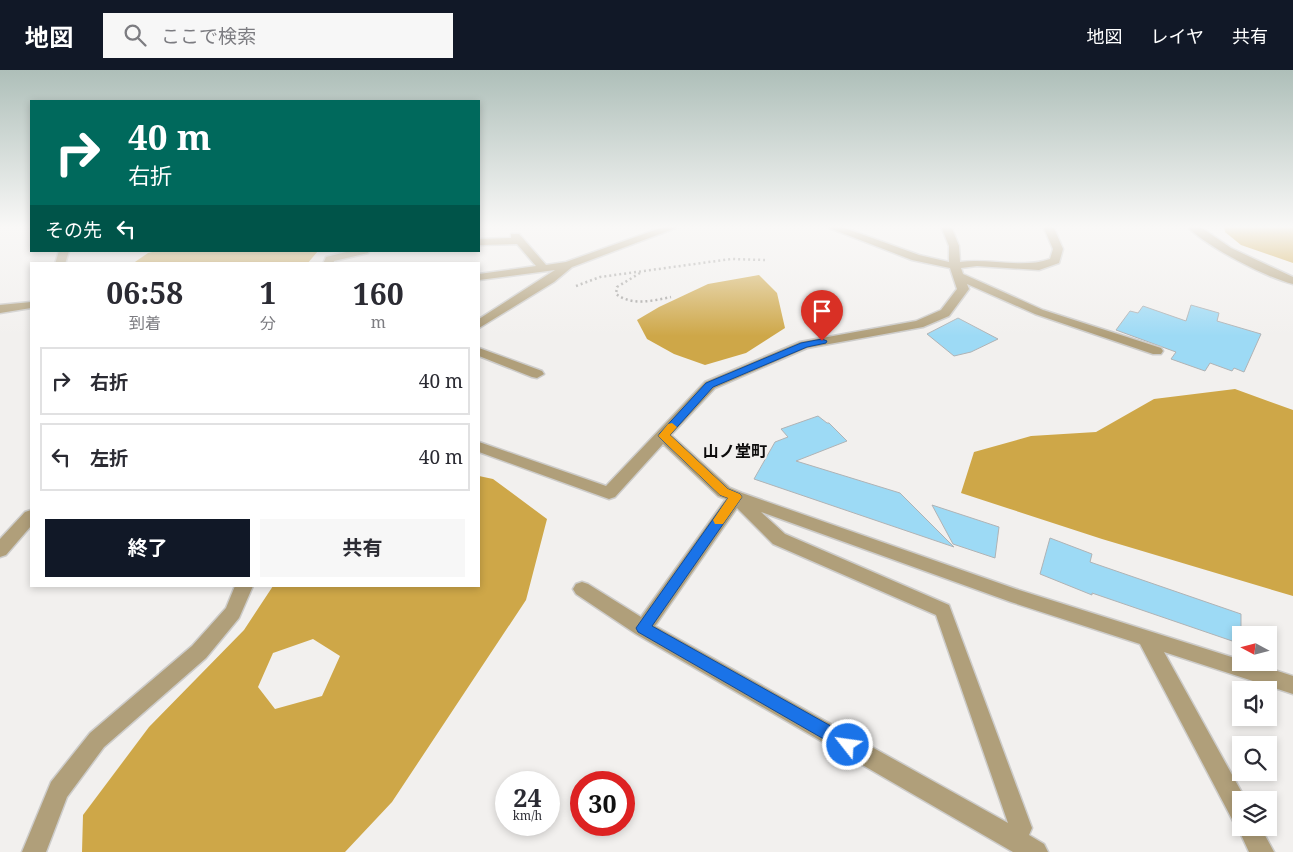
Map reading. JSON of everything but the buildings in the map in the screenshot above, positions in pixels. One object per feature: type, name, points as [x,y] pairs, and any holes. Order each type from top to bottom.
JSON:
[{"type":"street","points":[[538,262],[543,268]]},
{"type":"street","points":[[480,277],[575,262]]},
{"type":"street","points":[[930,262],[957,271],[1039,312],[1157,351]]},
{"type":"street","points":[[480,448],[609,493],[710,385],[804,345],[919,324],[945,313],[963,289],[956,262]]},
{"type":"street","points":[[957,271],[977,263],[1039,267],[1051,262]]},
{"type":"street","points":[[1253,262],[1293,281]]},
{"type":"street","points":[[480,323],[550,280],[568,265]]},
{"type":"street","points":[[0,309],[30,305]]},
{"type":"street","points":[[480,352],[537,374]]},
{"type":"street","points":[[663,436],[724,492],[736,497],[830,529],[1017,598],[1293,685]]},
{"type":"street","points":[[643,628],[736,497]]},
{"type":"street","points":[[736,497],[779,539],[943,610],[1021,828]]},
{"type":"street","points":[[0,550],[30,517]]},
{"type":"street","points":[[34,852],[59,790],[96,740],[199,652],[233,613],[244,587]]},
{"type":"street","points":[[582,589],[643,628],[1036,852]]},
{"type":"street","points":[[1147,639],[1232,796]]},
{"type":"street","points":[[1253,836],[1262,852]]},
{"type":"path","points":[[575,286],[600,277],[706,262]]},
{"type":"path","points":[[645,271],[621,283],[616,294],[622,299],[635,302],[671,297]]},
{"type":"shaded area","points":[[759,275],[777,293],[785,328],[746,353],[705,365],[674,354],[647,339],[637,320],[659,307],[708,284]]},
{"type":"shaded area","points":[[1235,389],[1293,410],[1293,596],[1102,539],[961,493],[974,452],[1031,436],[1096,432],[1154,399]]},
{"type":"shaded area","points":[[480,476],[493,479],[547,519],[526,600],[392,802],[345,852],[82,852],[83,815],[149,727],[244,630],[272,587],[480,587]],"holes":[[[313,639],[340,656],[322,696],[275,709],[258,687],[273,653]]]},
{"type":"slow traffic","points":[[672,427],[663,436],[724,492],[736,497],[719,520]]},
{"type":"district","name":"山ノ堂町","points":[[735,451]]},
{"type":"route","points":[[822,341],[804,345],[710,385],[663,436],[724,492],[736,497],[643,628],[848,745]]}]
